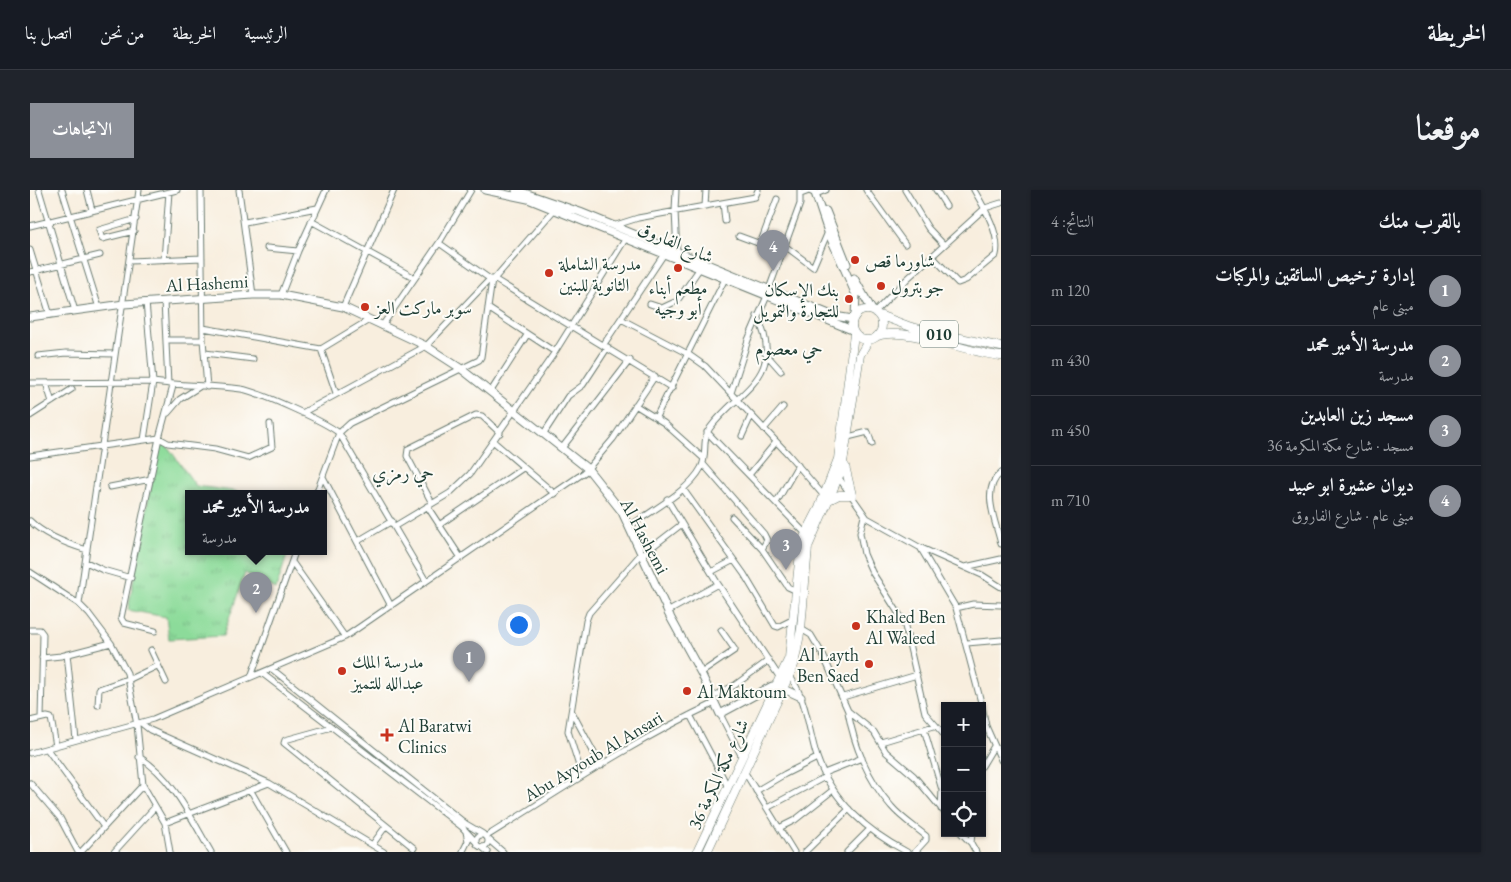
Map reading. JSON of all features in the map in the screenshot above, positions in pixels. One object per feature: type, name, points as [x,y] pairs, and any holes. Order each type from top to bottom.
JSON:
[{"type":"main road","points":[[862,310],[875,312],[883,326],[878,336],[868,340],[858,338],[853,332],[854,318],[862,310]]},
{"type":"main road","name":"010","points":[[875,312],[911,327],[1001,347]]},
{"type":"main road","name":"شارع مكة المكرمة 36","points":[[697,852],[742,757],[787,673],[801,629],[808,547],[827,498],[830,481],[840,451],[853,332]]},
{"type":"main road","name":"010","points":[[878,336],[884,334],[907,335],[1001,356]]},
{"type":"main road","name":"شارع مكة المكرمة 36","points":[[787,673],[797,591],[798,561],[805,533],[839,478],[844,462],[860,355],[868,340]]},
{"type":"main road","points":[[830,481],[839,478],[838,471],[842,456],[840,451]]},
{"type":"main road","points":[[827,498],[839,495],[852,495],[844,462]]},
{"type":"main road","name":"شارع مكة المكرمة 36","points":[[708,851],[780,685]]},
{"type":"street","points":[[39,190],[75,311]]},
{"type":"street","points":[[62,190],[98,308]]},
{"type":"street","points":[[86,190],[92,210]]},
{"type":"street","points":[[79,604],[124,304],[139,190]]},
{"type":"street","points":[[30,226],[178,190]]},
{"type":"street","points":[[201,190],[204,353],[207,387]]},
{"type":"street","points":[[239,190],[245,222],[253,295]]},
{"type":"street","points":[[281,294],[298,250],[326,190]]},
{"type":"street","points":[[342,307],[394,190]]},
{"type":"street","points":[[382,326],[440,243],[471,190]]},
{"type":"street","name":"شارع الفاروق","points":[[485,190],[519,196],[554,210],[579,215],[614,226],[677,252],[853,332]]},
{"type":"street","name":"شارع الفاروق","points":[[516,190],[579,215],[664,254],[725,279],[834,316],[854,318]]},
{"type":"street","points":[[676,190],[677,252]]},
{"type":"street","points":[[705,206],[706,190]]},
{"type":"street","points":[[614,226],[638,218],[755,197],[758,190]]},
{"type":"street","points":[[866,190],[905,244]]},
{"type":"street","points":[[905,190],[928,228],[944,245]]},
{"type":"street","points":[[936,190],[946,206]]},
{"type":"street","points":[[932,256],[958,283],[966,280],[995,257],[997,253],[996,241],[985,208],[974,190]]},
{"type":"street","points":[[819,191],[851,272],[875,312],[932,256],[985,208],[1001,203]]},
{"type":"street","points":[[731,394],[757,316],[769,293],[800,204],[801,192],[819,191]]},
{"type":"street","points":[[819,191],[828,232],[856,295],[854,318]]},
{"type":"street","points":[[164,260],[169,192]]},
{"type":"street","points":[[760,244],[777,199]]},
{"type":"street","points":[[723,203],[725,221]]},
{"type":"street","points":[[245,222],[317,208]]},
{"type":"street","points":[[302,413],[426,346],[492,279],[554,210]]},
{"type":"street","points":[[134,230],[102,239],[99,230],[136,219]]},
{"type":"street","points":[[311,221],[368,250],[415,278]]},
{"type":"street","points":[[785,246],[813,267],[828,232]]},
{"type":"street","points":[[740,236],[782,252]]},
{"type":"street","points":[[358,541],[429,505],[466,480],[555,352],[626,237]]},
{"type":"street","points":[[440,243],[492,279],[630,360],[672,388]]},
{"type":"street","points":[[267,248],[298,250]]},
{"type":"street","points":[[30,250],[33,271],[50,315]]},
{"type":"street","points":[[33,271],[100,254]]},
{"type":"street","points":[[544,433],[568,396],[583,385],[621,319],[664,254]]},
{"type":"street","points":[[130,261],[202,258]]},
{"type":"street","points":[[650,304],[662,308],[677,301],[700,268]]},
{"type":"street","points":[[318,490],[339,433],[350,423],[460,368],[473,364],[482,357],[492,279]]},
{"type":"street","points":[[656,417],[725,279]]},
{"type":"street","name":"Al Hashemi","points":[[30,317],[124,304],[281,294],[342,307],[426,346],[460,368],[544,433],[586,470],[612,501],[630,526],[641,555]]},
{"type":"street","points":[[155,631],[124,624],[121,620],[159,438],[166,416],[170,385],[164,301]]},
{"type":"street","points":[[144,440],[153,382],[146,302]]},
{"type":"street","points":[[488,308],[555,352]]},
{"type":"street","points":[[630,526],[683,489],[698,474],[703,461],[707,432],[761,373],[766,353],[765,337],[757,316]]},
{"type":"street","points":[[621,319],[688,354],[705,366],[827,498]]},
{"type":"street","points":[[204,328],[321,349],[369,320]]},
{"type":"street","points":[[491,391],[527,335]]},
{"type":"street","points":[[167,340],[204,340]]},
{"type":"street","points":[[321,349],[336,393]]},
{"type":"street","points":[[38,356],[66,353],[115,354]]},
{"type":"street","points":[[204,353],[253,359]]},
{"type":"street","points":[[766,353],[781,371]]},
{"type":"street","points":[[562,448],[630,360]]},
{"type":"street","points":[[30,753],[139,724],[263,674],[345,637],[555,494],[586,470],[613,439],[655,376]]},
{"type":"street","points":[[30,383],[153,382],[170,385],[242,389],[302,413],[339,433],[394,523],[426,581]]},
{"type":"street","points":[[46,383],[52,402]]},
{"type":"street","points":[[166,416],[180,399],[200,387]]},
{"type":"street","points":[[30,416],[72,389]]},
{"type":"street","points":[[635,405],[656,417],[703,461],[764,534],[767,540],[762,549]]},
{"type":"street","points":[[764,429],[783,407]]},
{"type":"street","points":[[461,558],[439,525],[429,505],[407,456],[408,449],[476,415],[482,416],[500,433]]},
{"type":"street","points":[[742,436],[751,416]]},
{"type":"street","points":[[30,456],[159,438],[168,443],[252,458],[272,447],[270,424]]},
{"type":"street","points":[[707,432],[805,533]]},
{"type":"street","points":[[848,437],[868,432],[872,444]]},
{"type":"street","points":[[494,442],[555,494]]},
{"type":"street","points":[[749,475],[776,442]]},
{"type":"street","points":[[776,503],[798,465]]},
{"type":"street","points":[[439,525],[523,468]]},
{"type":"street","points":[[1001,473],[992,484],[990,494],[1001,544]]},
{"type":"street","points":[[323,478],[391,606]]},
{"type":"street","points":[[839,478],[852,495],[864,516],[919,547],[982,575],[1001,587]]},
{"type":"street","points":[[110,487],[151,479]]},
{"type":"street","points":[[683,489],[734,560],[775,626],[778,627],[794,619]]},
{"type":"street","points":[[667,500],[718,584],[769,660],[780,685],[801,697]]},
{"type":"street","name":"Al Hashemi","points":[[612,501],[701,673],[720,714]]},
{"type":"street","points":[[864,516],[860,533],[864,554],[872,572],[904,622],[918,675],[923,706],[934,726],[941,732]]},
{"type":"street","points":[[732,517],[762,549],[788,587],[797,591]]},
{"type":"street","points":[[30,521],[50,536],[87,550]]},
{"type":"street","points":[[569,784],[579,766],[568,731],[586,621],[589,613],[641,555],[682,524]]},
{"type":"street","points":[[919,547],[956,608],[967,643],[981,702]]},
{"type":"street","points":[[251,678],[295,555]]},
{"type":"street","points":[[964,567],[1001,559]]},
{"type":"street","points":[[711,572],[734,560]]},
{"type":"street","points":[[86,562],[103,570],[131,578]]},
{"type":"street","points":[[292,562],[345,637]]},
{"type":"street","points":[[982,575],[983,563]]},
{"type":"street","points":[[30,572],[79,604],[94,619],[111,642],[130,679],[139,724],[143,785],[165,823],[170,852]]},
{"type":"street","points":[[670,613],[718,584]]},
{"type":"street","points":[[956,608],[973,604],[1001,605]]},
{"type":"street","points":[[801,629],[811,636],[823,654],[843,697],[862,758],[871,778],[890,806],[926,836],[926,840],[915,852]]},
{"type":"street","points":[[30,630],[42,632],[41,718]]},
{"type":"street","points":[[701,673],[735,650],[720,630]]},
{"type":"street","points":[[967,643],[1001,640]]},
{"type":"street","points":[[42,658],[67,654],[111,642]]},
{"type":"street","points":[[151,650],[166,682]]},
{"type":"street","points":[[67,654],[76,740]]},
{"type":"street","name":"Abu Ayyoub Al Ansari","points":[[486,837],[569,784],[690,715],[769,660]]},
{"type":"street","points":[[98,705],[100,689],[130,679],[158,666]]},
{"type":"street","points":[[272,669],[503,852]]},
{"type":"street","points":[[787,673],[801,697],[817,758],[833,790],[869,830],[899,850],[907,852]]},
{"type":"street","points":[[263,674],[465,829],[476,843],[488,852]]},
{"type":"street","points":[[843,697],[918,675]]},
{"type":"street","points":[[742,757],[720,714],[762,689],[780,685]]},
{"type":"street","points":[[848,711],[870,728],[888,754],[914,776],[941,809]]},
{"type":"street","points":[[572,712],[601,766]]},
{"type":"street","points":[[690,715],[728,788]]},
{"type":"street","points":[[30,721],[49,717],[52,721],[56,746]]},
{"type":"street","points":[[986,719],[994,746],[1001,759]]},
{"type":"street","points":[[139,724],[269,784],[384,852]]},
{"type":"street","points":[[881,742],[934,726]]},
{"type":"street","points":[[332,727],[297,736],[285,740],[284,743],[414,848]]},
{"type":"street","points":[[924,729],[942,792]]},
{"type":"street","points":[[986,761],[994,746]]},
{"type":"street","points":[[47,749],[104,827]]},
{"type":"street","points":[[140,758],[154,768],[189,815],[210,852]]},
{"type":"street","points":[[756,791],[817,758]]},
{"type":"street","points":[[767,808],[824,775],[862,758]]},
{"type":"street","points":[[988,758],[1001,759]]},
{"type":"street","points":[[743,770],[794,852]]},
{"type":"street","points":[[30,783],[60,818],[80,852],[143,785]]},
{"type":"street","points":[[165,823],[269,784]]},
{"type":"street","points":[[779,828],[794,820],[833,790]]},
{"type":"street","points":[[251,791],[286,852]]},
{"type":"street","points":[[114,852],[155,807]]},
{"type":"street","points":[[805,852],[849,810]]},
{"type":"street","points":[[372,845],[386,826]]},
{"type":"street","points":[[462,851],[468,841],[465,829]]},
{"type":"street","points":[[847,852],[869,830]]},
{"type":"street","points":[[462,851],[476,843],[478,836],[486,837]]},
{"type":"street","points":[[482,847],[488,844],[486,837]]},
{"type":"street","points":[[965,837],[976,852]]},
{"type":"street","points":[[971,843],[972,837]]},
{"type":"green space","points":[[160,436],[196,486],[226,490],[185,490],[185,555],[287,555],[276,589],[245,573],[223,636],[169,639],[166,617],[128,610]]},
{"type":"place","name":"شاورما قص","points":[[855,260]]},
{"type":"place","name":"مطعم أبناء أبو وجيه","points":[[678,268]]},
{"type":"place","name":"ديوان عشيرة ابو عبيد","points":[[773,271]]},
{"type":"place","name":"مدرسة الشاملة الثانوية للبنين","points":[[549,273]]},
{"type":"place","name":"جو بترول","points":[[881,286]]},
{"type":"place","name":"بنك الإسكان للتجارة والتمويل","points":[[849,299]]},
{"type":"place","name":"سوبر ماركت العز","points":[[365,307]]},
{"type":"place","name":"مسجد زين العابدين","points":[[786,570]]},
{"type":"place","name":"مدرسة الأمير محمد","points":[[256,613]]},
{"type":"place","name":"Khaled Ben Al Waleed","points":[[856,626]]},
{"type":"place","name":"Al Layth Ben Saed","points":[[869,664]]},
{"type":"place","name":"مدرسة الملك عبدالله للتميز","points":[[342,671]]},
{"type":"place","name":"إدارة ترخيص السائقين والمركبات","points":[[469,682]]},
{"type":"place","name":"Al Maktoum","points":[[687,691]]},
{"type":"place","name":"Al Baratwi Clinics","points":[[387,735]]},
{"type":"district","name":"حي معصوم","points":[[789,348]]},
{"type":"district","name":"حي رمزي","points":[[403,472]]}]
